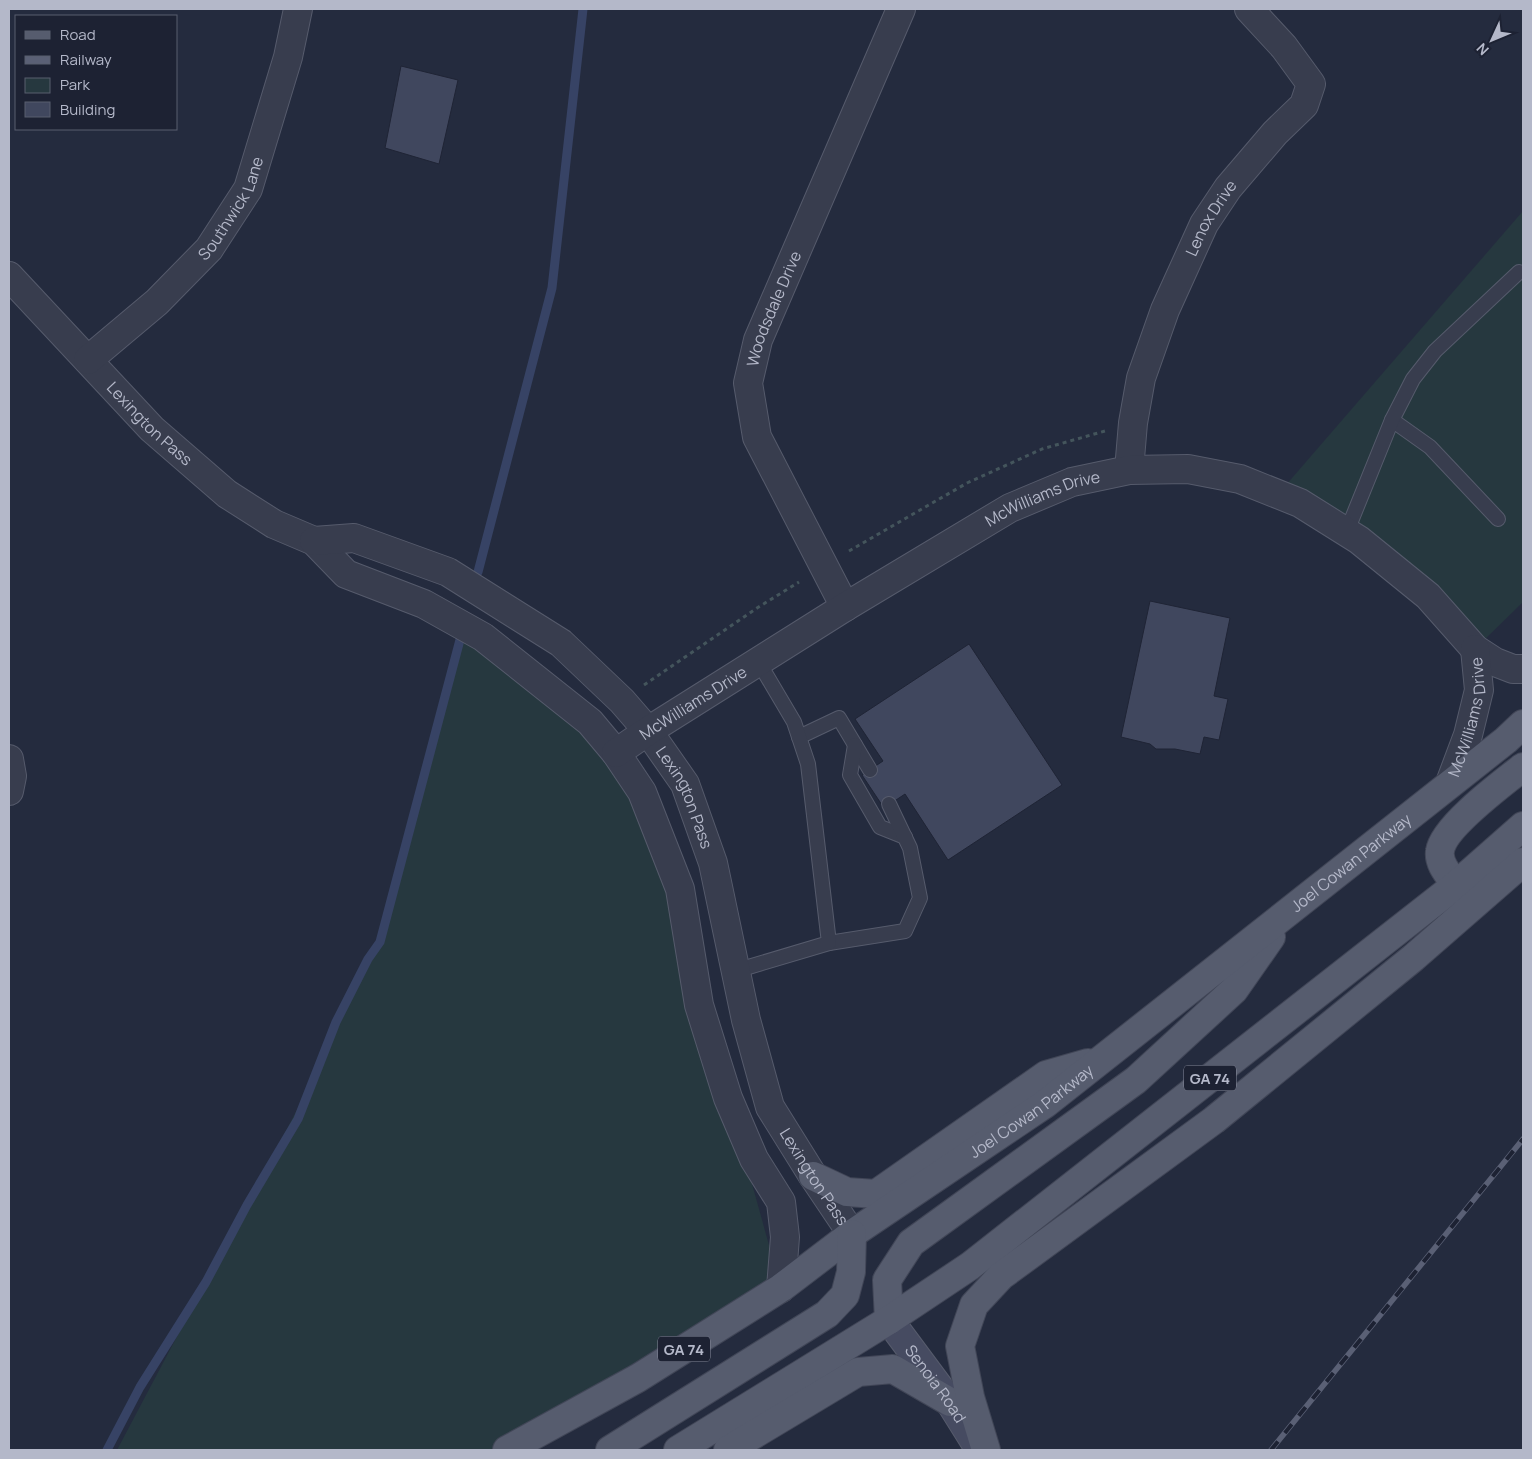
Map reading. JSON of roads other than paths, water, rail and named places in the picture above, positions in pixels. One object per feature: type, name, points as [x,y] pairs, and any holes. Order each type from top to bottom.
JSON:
[{"type":"main road","name":"Joel Cowan Parkway","points":[[507,1450],[638,1378],[782,1288],[852,1234],[1045,1104],[1506,740],[1523,724]]},
{"type":"main road","points":[[1456,885],[1442,867],[1439,851],[1447,833],[1489,794],[1523,767]]},
{"type":"main road","name":"GA 74","points":[[678,1450],[888,1320],[970,1266],[1456,885],[1523,826]]},
{"type":"main road","points":[[986,1450],[970,1397],[960,1346],[974,1305],[1001,1276],[1214,1120],[1413,958],[1523,862]]},
{"type":"main road","points":[[888,1320],[887,1280],[911,1243],[1136,1080],[1234,990],[1289,911]]},
{"type":"main road","points":[[813,1176],[847,1192],[876,1194],[1046,1075],[1103,1058]]},
{"type":"main road","points":[[610,1450],[827,1314],[845,1295],[852,1272],[852,1234]]},
{"type":"main road","points":[[728,1450],[858,1372],[893,1369],[950,1402]]},
{"type":"street","name":"Southwick Lane","points":[[88,360],[157,302],[209,249],[248,189],[288,57],[298,9]]},
{"type":"street","name":"Woodsdale Drive","points":[[845,607],[757,438],[748,383],[758,340],[901,9]]},
{"type":"street","name":"Lenox Drive","points":[[1129,470],[1133,423],[1141,378],[1165,310],[1200,233],[1228,188],[1275,133],[1304,105],[1312,84],[1284,48],[1249,9]]},
{"type":"street","name":"Lexington Pass","points":[[9,276],[152,430],[227,494],[274,524],[314,541],[346,574],[424,604],[483,638],[590,722],[616,753],[642,792],[680,889],[699,1005],[728,1098],[754,1159],[781,1202],[785,1237],[782,1288]]},
{"type":"street","name":"McWilliams Drive","points":[[616,753],[758,661],[1010,508],[1072,482],[1129,470],[1188,469],[1240,479],[1300,503],[1347,531],[1428,596],[1475,648],[1495,662],[1513,669],[1523,669]]},
{"type":"street","name":"Lexington Pass","points":[[314,541],[354,538],[448,572],[561,643],[622,701],[648,731],[685,784],[713,863],[746,1020],[770,1107],[852,1234]]},
{"type":"street","name":"McWilliams Drive","points":[[1450,783],[1468,735],[1479,690],[1475,648]]},
{"type":"street","points":[[9,759],[12,776],[9,792]]},
{"type":"street","points":[[695,978],[736,971]]},
{"type":"street","name":"Senoia Road","points":[[888,1320],[950,1402],[980,1450]]},
{"type":"lane","points":[[1347,531],[1392,420],[1413,379],[1435,351],[1519,272]]},
{"type":"lane","points":[[1392,420],[1430,447],[1498,519]]},
{"type":"lane","points":[[758,661],[794,722],[808,764],[830,943]]},
{"type":"lane","points":[[799,737],[839,718],[870,770]]},
{"type":"lane","points":[[855,745],[850,775],[880,827],[905,837]]},
{"type":"lane","points":[[736,971],[830,943],[905,931],[920,898],[910,848],[889,804]]},
{"type":"waterway","points":[[478,572],[552,288],[583,9]]},
{"type":"waterway","points":[[107,1450],[140,1387],[206,1282],[247,1205],[298,1119],[336,1022],[368,959],[380,942],[461,636]]},
{"type":"railway","points":[[1271,1450],[1523,1139]]}]
